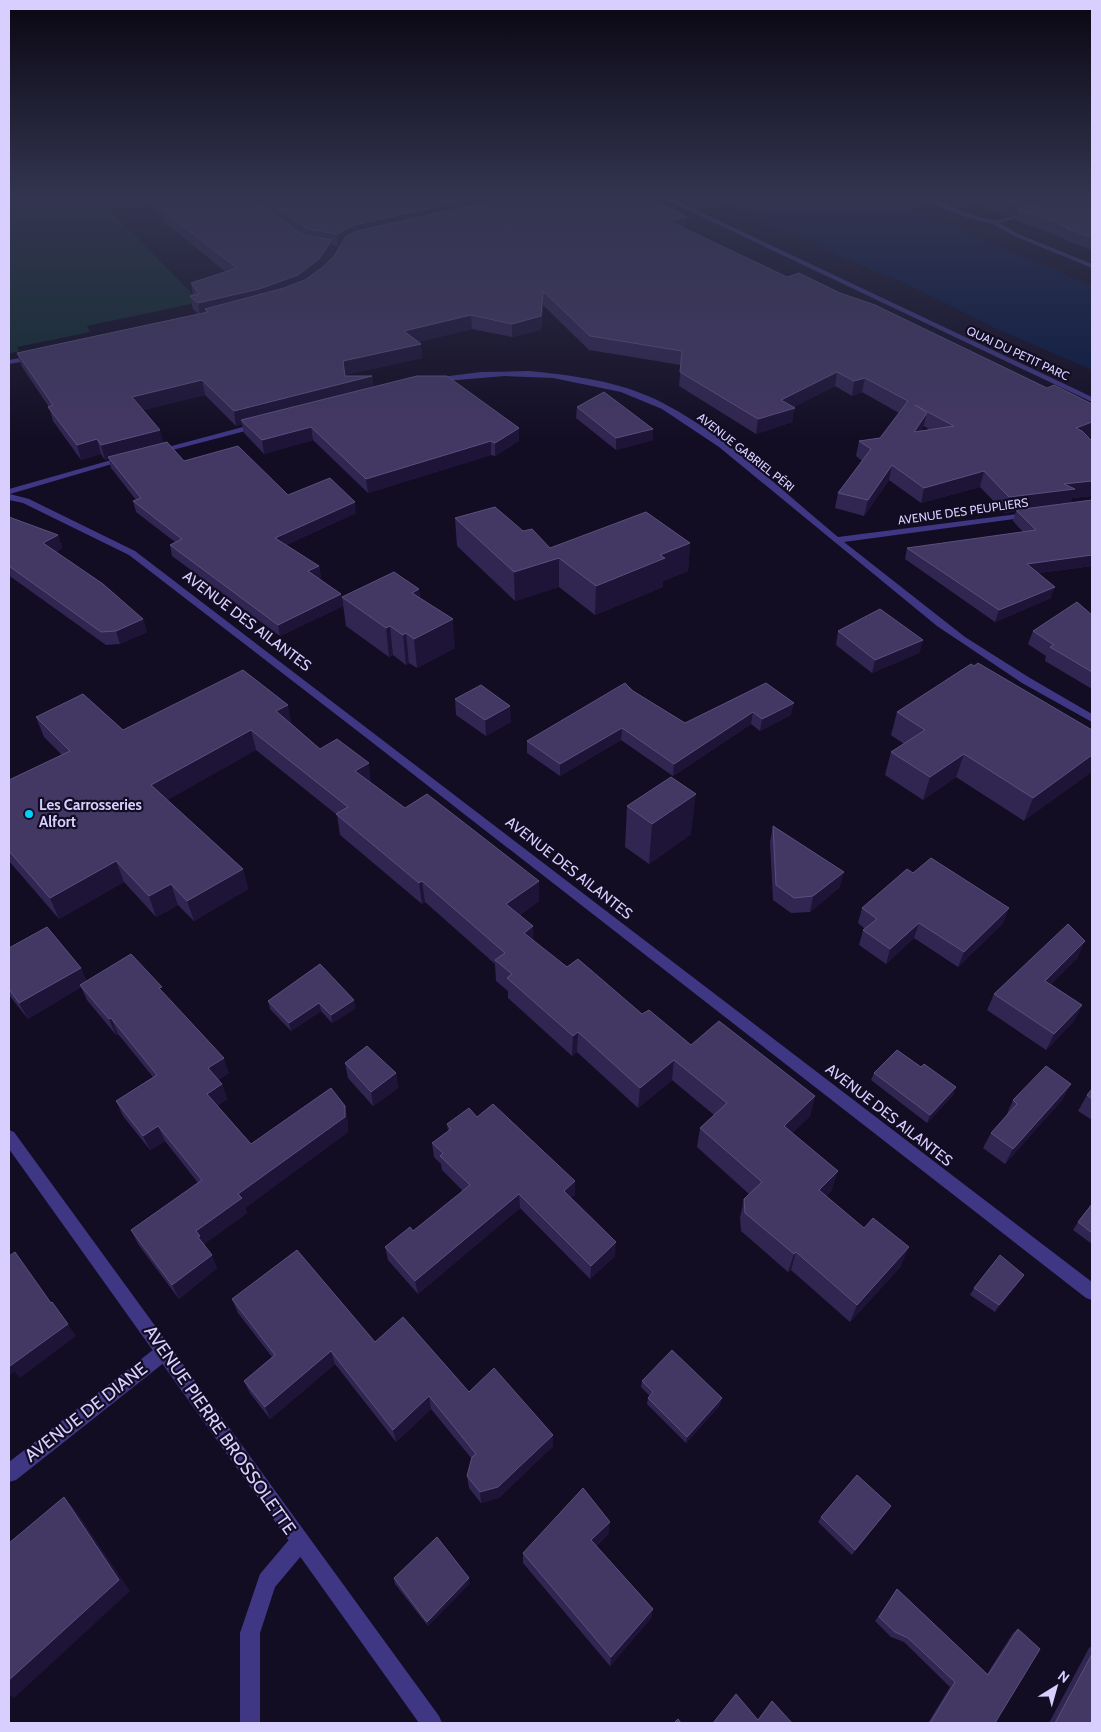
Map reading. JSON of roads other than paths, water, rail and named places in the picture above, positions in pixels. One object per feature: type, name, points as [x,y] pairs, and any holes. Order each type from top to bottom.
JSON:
[{"type":"street","name":"QUAI DU PETIT PARC","points":[[833,278],[1092,400]]},
{"type":"street","points":[[9,362],[48,354]]},
{"type":"street","name":"AVENUE GABRIEL PÉRI","points":[[427,381],[486,373],[518,373],[570,378],[624,390],[674,413],[722,446],[922,610],[973,647],[1092,719]]},
{"type":"street","points":[[150,453],[271,422]]},
{"type":"street","points":[[9,492],[131,458]]},
{"type":"street","name":"AVENUE DES AILANTES","points":[[9,497],[26,501],[132,553],[1092,1292]]},
{"type":"street","name":"AVENUE DES PEUPLIERS","points":[[836,540],[1043,512]]},
{"type":"street","name":"AVENUE PIERRE BROSSOLETTE","points":[[9,1137],[432,1723]]},
{"type":"street","name":"AVENUE DE DIANE","points":[[9,1473],[164,1352]]},
{"type":"street","points":[[250,1723],[250,1633],[268,1581],[300,1542]]},
{"type":"water","points":[[892,278],[1073,278],[1092,286],[1092,370],[995,328]]},
{"type":"place","name":"Les Carrosseries Alfort","points":[[29,814]]}]
